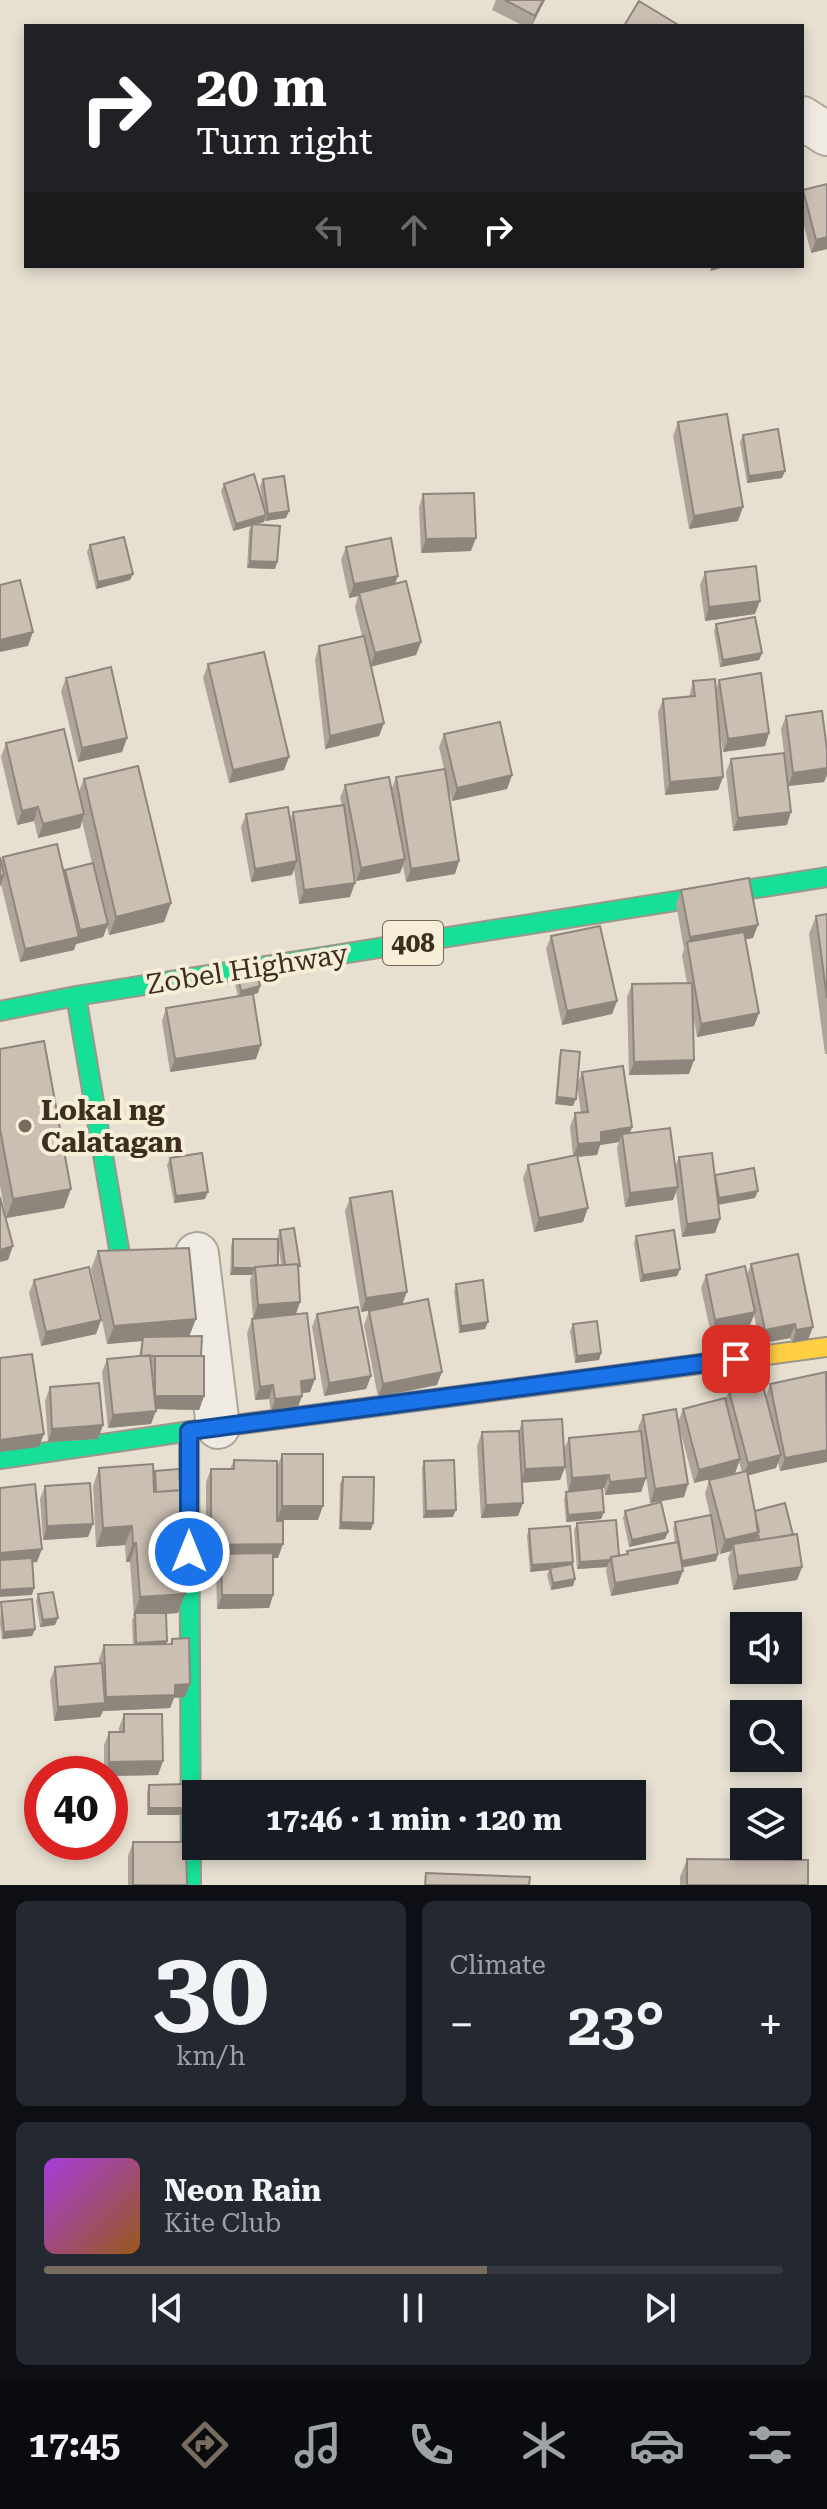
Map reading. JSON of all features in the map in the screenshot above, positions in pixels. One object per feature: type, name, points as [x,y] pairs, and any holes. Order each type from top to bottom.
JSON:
[{"type":"street","points":[[804,119],[827,134]]},
{"type":"street","name":"Zobel Highway","points":[[0,1011],[76,996],[827,877]]},
{"type":"street","points":[[76,996],[119,1249]]},
{"type":"street","points":[[191,1885],[204,1429],[197,1254]]},
{"type":"street","points":[[0,1459],[827,1347]]},
{"type":"building","points":[[505,0],[543,0],[535,16]]},
{"type":"building","points":[[639,1],[677,24],[625,24]]},
{"type":"building","points":[[827,184],[827,237],[816,240],[804,190]]},
{"type":"building","points":[[727,414],[743,507],[694,516],[678,422]]},
{"type":"building","points":[[778,429],[785,471],[749,476],[743,435]]},
{"type":"building","points":[[254,474],[266,515],[236,524],[224,484]]},
{"type":"building","points":[[284,476],[289,511],[268,514],[263,479]]},
{"type":"building","points":[[474,493],[476,538],[426,539],[423,494]]},
{"type":"building","points":[[252,524],[280,526],[277,562],[250,561]]},
{"type":"building","points":[[124,537],[133,574],[98,582],[90,545]]},
{"type":"building","points":[[391,538],[398,576],[354,584],[346,547]]},
{"type":"building","points":[[756,566],[760,601],[709,607],[705,572]]},
{"type":"building","points":[[20,580],[33,632],[0,640],[0,585]]},
{"type":"building","points":[[406,581],[421,642],[375,653],[359,593]]},
{"type":"building","points":[[755,617],[762,653],[723,660],[716,624]]},
{"type":"building","points":[[364,636],[384,723],[330,736],[319,646]]},
{"type":"building","points":[[264,652],[289,757],[233,770],[208,664]]},
{"type":"building","points":[[111,667],[127,738],[82,748],[66,678]]},
{"type":"building","points":[[761,673],[769,733],[728,739],[719,680]]},
{"type":"building","points":[[715,679],[723,777],[670,782],[663,699],[695,696],[693,681]]},
{"type":"building","points":[[822,711],[827,768],[793,773],[786,716]]},
{"type":"building","points":[[500,722],[512,775],[457,788],[444,734]]},
{"type":"building","points":[[64,729],[84,814],[43,824],[38,807],[22,811],[6,743]]},
{"type":"building","points":[[784,753],[791,812],[738,818],[731,759]]},
{"type":"building","points":[[138,766],[171,903],[116,917],[84,779]]},
{"type":"building","points":[[445,769],[459,861],[411,869],[396,777]]},
{"type":"building","points":[[389,777],[405,859],[361,868],[345,785]]},
{"type":"building","points":[[344,805],[355,883],[304,890],[293,812]]},
{"type":"building","points":[[288,807],[297,861],[255,869],[246,814]]},
{"type":"building","points":[[57,844],[79,937],[25,949],[3,857]]},
{"type":"building","points":[[93,863],[108,924],[80,930],[65,870]]},
{"type":"building","points":[[749,878],[758,925],[690,937],[681,890]]},
{"type":"building","points":[[827,914],[827,998],[816,916]]},
{"type":"building","points":[[600,926],[617,1001],[567,1011],[551,936]]},
{"type":"building","points":[[744,932],[759,1013],[701,1024],[687,942]]},
{"type":"building","points":[[256,968],[260,986],[241,991],[237,973]]},
{"type":"building","points":[[692,983],[694,1060],[634,1062],[632,984]]},
{"type":"building","points":[[253,994],[261,1045],[175,1059],[166,1008]]},
{"type":"building","name":"Lokal ng Calatagan","points":[[44,1041],[71,1189],[13,1199],[0,1129],[0,1049]]},
{"type":"building","points":[[561,1050],[580,1052],[576,1099],[557,1097]]},
{"type":"building","points":[[623,1066],[632,1127],[601,1132],[601,1142],[578,1144],[575,1113],[588,1112],[582,1072]]},
{"type":"building","points":[[670,1128],[678,1187],[630,1193],[622,1134]]},
{"type":"building","points":[[202,1153],[208,1192],[176,1196],[170,1158]]},
{"type":"building","points":[[712,1153],[720,1219],[687,1224],[679,1157]]},
{"type":"building","points":[[577,1155],[588,1208],[539,1218],[528,1165]]},
{"type":"building","points":[[754,1168],[758,1191],[719,1198],[715,1175]]},
{"type":"building","points":[[392,1191],[407,1292],[366,1298],[350,1198]]},
{"type":"building","points":[[0,1197],[13,1246],[0,1250]]},
{"type":"building","points":[[294,1228],[300,1266],[285,1265],[280,1230]]},
{"type":"building","points":[[674,1230],[680,1269],[643,1275],[636,1236]]},
{"type":"building","points":[[233,1239],[278,1239],[278,1265],[233,1268]]},
{"type":"building","points":[[189,1248],[196,1319],[114,1326],[98,1251]]},
{"type":"building","points":[[798,1254],[813,1327],[796,1330],[795,1324],[765,1330],[751,1264]]},
{"type":"building","points":[[298,1264],[300,1302],[258,1305],[255,1267]]},
{"type":"building","points":[[745,1266],[755,1312],[715,1320],[706,1275]]},
{"type":"building","points":[[89,1267],[101,1320],[46,1332],[34,1280]]},
{"type":"building","points":[[483,1280],[488,1322],[461,1326],[456,1284]]},
{"type":"building","points":[[428,1299],[442,1372],[383,1384],[369,1311]]},
{"type":"building","points":[[358,1307],[371,1376],[329,1383],[317,1314]]},
{"type":"building","points":[[307,1313],[315,1379],[301,1381],[302,1396],[275,1399],[273,1385],[260,1387],[252,1319]]},
{"type":"building","points":[[597,1321],[601,1353],[577,1356],[573,1324]]},
{"type":"building","points":[[202,1336],[201,1356],[141,1356],[143,1337]]},
{"type":"building","points":[[32,1354],[44,1434],[0,1440],[0,1358]]},
{"type":"building","points":[[150,1355],[156,1411],[113,1415],[107,1359]]},
{"type":"building","points":[[155,1356],[204,1356],[204,1396],[155,1396]]},
{"type":"building","points":[[826,1372],[827,1450],[785,1458],[770,1384]]},
{"type":"building","points":[[762,1382],[781,1455],[748,1463],[729,1391]]},
{"type":"building","points":[[99,1383],[103,1425],[52,1429],[50,1387]]},
{"type":"building","points":[[725,1398],[740,1459],[699,1470],[683,1409]]},
{"type":"building","points":[[676,1409],[688,1484],[655,1489],[643,1415]]},
{"type":"building","points":[[562,1419],[565,1467],[525,1469],[522,1421]]},
{"type":"building","points":[[519,1431],[523,1503],[486,1505],[482,1432]]},
{"type":"building","points":[[641,1431],[646,1478],[610,1482],[609,1475],[572,1478],[569,1438]]},
{"type":"building","points":[[282,1454],[323,1454],[323,1506],[282,1506]]},
{"type":"building","points":[[234,1460],[277,1461],[277,1521],[283,1521],[283,1544],[211,1545],[211,1469],[234,1469]]},
{"type":"building","points":[[454,1460],[456,1510],[426,1511],[424,1461]]},
{"type":"building","points":[[153,1464],[154,1492],[186,1490],[190,1564],[183,1565],[185,1594],[140,1597],[132,1526],[103,1528],[99,1468]]},
{"type":"building","points":[[179,1469],[180,1490],[156,1492],[155,1471]]},
{"type":"building","points":[[747,1471],[759,1532],[725,1540],[709,1480]]},
{"type":"building","points":[[343,1477],[374,1477],[373,1523],[341,1522]]},
{"type":"building","points":[[90,1483],[93,1524],[47,1526],[45,1486]]},
{"type":"building","points":[[35,1484],[42,1549],[0,1553],[0,1488]]},
{"type":"building","points":[[602,1488],[604,1512],[568,1515],[566,1492]]},
{"type":"building","points":[[661,1502],[668,1532],[632,1540],[625,1511]]},
{"type":"building","points":[[785,1503],[793,1535],[759,1540],[755,1511]]},
{"type":"building","points":[[711,1515],[718,1554],[682,1561],[675,1522]]},
{"type":"building","points":[[616,1520],[619,1556],[610,1560],[580,1562],[577,1523]]},
{"type":"building","points":[[570,1526],[573,1562],[532,1565],[529,1529]]},
{"type":"building","points":[[797,1534],[802,1567],[738,1576],[733,1544]]},
{"type":"building","points":[[678,1542],[683,1571],[615,1583],[611,1557]]},
{"type":"building","points":[[273,1553],[273,1595],[222,1595],[221,1554]]},
{"type":"building","points":[[32,1558],[34,1588],[0,1590],[0,1560]]},
{"type":"building","points":[[572,1564],[575,1579],[553,1583],[550,1568]]},
{"type":"building","points":[[53,1592],[58,1618],[43,1620],[38,1594]]},
{"type":"building","points":[[32,1599],[35,1629],[4,1632],[1,1602]]},
{"type":"building","points":[[135,1613],[166,1613],[167,1641],[136,1643]]},
{"type":"building","points":[[189,1638],[190,1684],[175,1685],[175,1695],[106,1697],[104,1645],[172,1644],[172,1639]]},
{"type":"building","points":[[102,1663],[105,1703],[58,1707],[55,1667]]},
{"type":"building","points":[[124,1714],[162,1714],[163,1761],[128,1762],[128,1756],[109,1756],[109,1732],[124,1732]]},
{"type":"building","points":[[182,1784],[182,1808],[149,1808],[149,1785]]},
{"type":"building","points":[[133,1842],[182,1842],[187,1885],[133,1885]]},
{"type":"building","points":[[687,1859],[808,1860],[808,1885],[687,1885]]},
{"type":"building","points":[[426,1873],[530,1877],[529,1885],[425,1885]]},
{"type":"traffic: fast","points":[[0,1011],[76,996],[827,877]]},
{"type":"traffic: fast","points":[[76,996],[119,1249]]},
{"type":"traffic: fast","points":[[0,1459],[625,1374]]},
{"type":"traffic: fast","points":[[189,1431],[191,1885]]},
{"type":"traffic: slow","points":[[625,1374],[827,1347]]},
{"type":"place","name":"Lokal ng Calatagan","points":[[25,1126]]},
{"type":"route","points":[[189,1552],[189,1431],[736,1359]]}]
